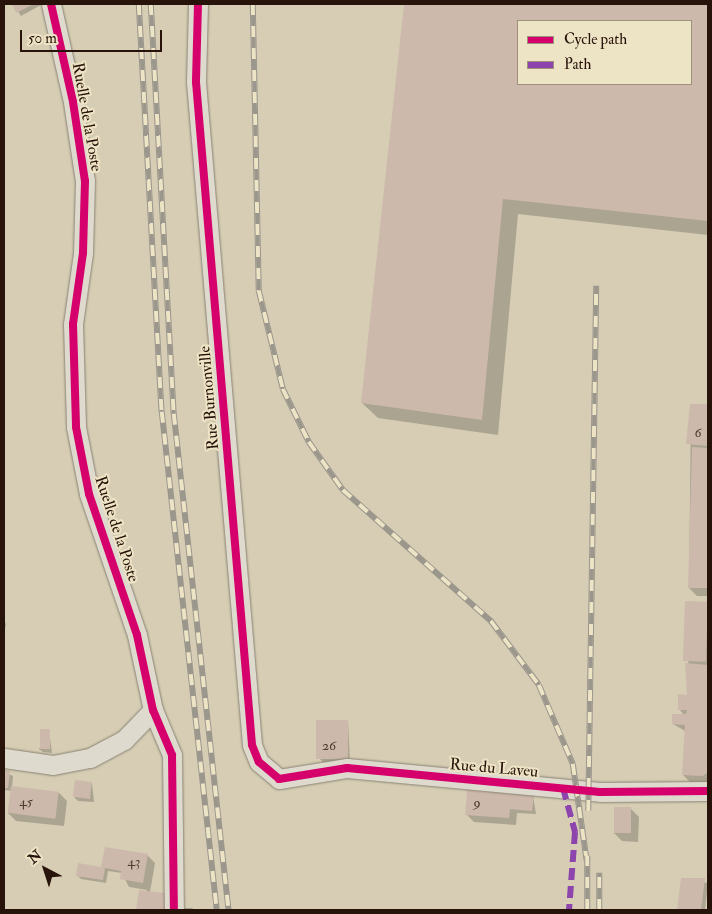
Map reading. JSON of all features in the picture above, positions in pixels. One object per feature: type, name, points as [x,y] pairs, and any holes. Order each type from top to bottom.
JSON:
[{"type":"street","name":"Ruelle de la Poste","points":[[51,4],[73,102],[85,181],[83,253],[73,324],[76,427],[89,494],[137,635],[153,710],[172,755],[174,910]]},
{"type":"street","name":"Rue Burnonville","points":[[198,4],[196,82],[252,745],[259,762],[279,779]]},
{"type":"street","points":[[4,758],[52,765],[90,758],[124,740],[153,710]]},
{"type":"street","name":"Rue du Laveu","points":[[279,779],[347,768],[594,791],[708,791]]},
{"type":"building","points":[[12,4],[34,4],[16,13]]},
{"type":"building","points":[[404,4],[708,4],[708,221],[503,199],[482,420],[361,403]]},
{"type":"building","points":[[690,404],[708,404],[708,446],[686,444]]},
{"type":"building","points":[[692,447],[708,448],[708,588],[688,588]]},
{"type":"building","points":[[685,601],[708,602],[706,662],[683,661]]},
{"type":"building","points":[[685,663],[708,665],[708,772],[703,776],[682,775],[685,725],[672,724],[672,714],[686,714],[687,710],[678,710],[678,694],[687,695]]},
{"type":"building","points":[[316,720],[348,720],[348,759],[316,759]]},
{"type":"building","points":[[40,729],[50,729],[50,749],[40,749]]},
{"type":"building","points":[[4,770],[10,771],[8,788],[4,788]]},
{"type":"building","points":[[75,780],[92,782],[90,799],[73,797]]},
{"type":"building","points":[[11,786],[59,792],[55,819],[8,813]]},
{"type":"building","points":[[467,790],[534,795],[532,811],[510,809],[509,818],[465,815]]},
{"type":"building","points":[[614,807],[631,807],[631,833],[614,833]]},
{"type":"building","points":[[105,847],[148,854],[143,883],[120,879],[121,871],[105,868],[103,880],[76,876],[78,863],[101,867]]},
{"type":"building","points":[[681,878],[705,878],[701,910],[677,910]]},
{"type":"building","points":[[139,890],[171,894],[169,910],[136,910]]},
{"type":"railway","points":[[139,4],[162,412],[217,910]]},
{"type":"railway","points":[[151,4],[174,414],[229,910]]},
{"type":"railway","points":[[253,4],[259,291],[283,389],[309,442],[343,490],[491,621],[539,685],[573,764],[587,861]]},
{"type":"railway","points":[[588,811],[596,286]]},
{"type":"railway","points":[[587,856],[587,910]]},
{"type":"railway","points":[[599,873],[599,910]]},
{"type":"marked path","points":[[563,788],[575,832],[569,910]]},
{"type":"cycle path","points":[[51,4],[73,102],[85,181],[83,253],[73,324],[76,427],[89,494],[137,635],[153,710],[172,755],[174,910]]},
{"type":"cycle path","points":[[198,4],[196,82],[252,745],[259,762],[279,779],[347,768],[600,792],[708,791]]}]
